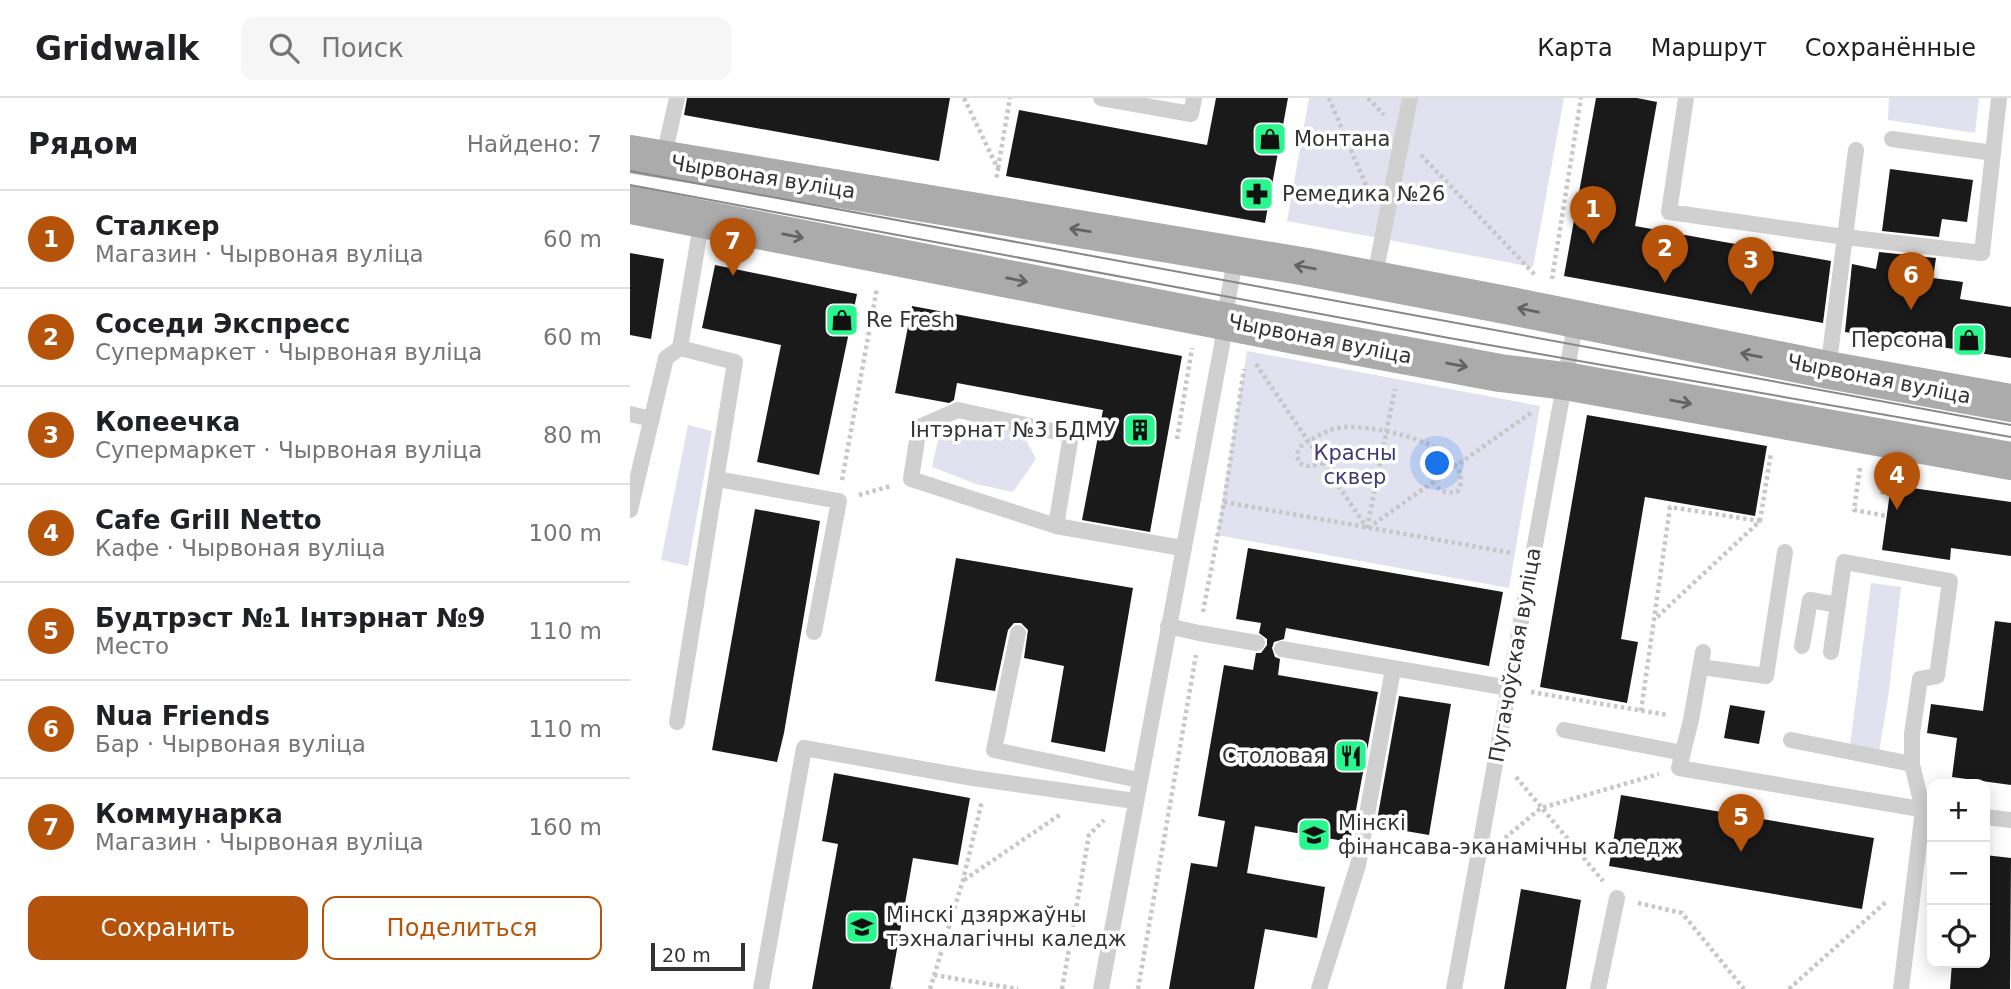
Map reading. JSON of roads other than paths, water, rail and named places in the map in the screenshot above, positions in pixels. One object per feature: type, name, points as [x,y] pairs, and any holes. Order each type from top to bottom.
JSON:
[{"type":"main road","name":"Чырвоная вуліца","points":[[646,157],[1236,255],[2011,403]]},
{"type":"main road","name":"Чырвоная вуліца","points":[[630,205],[1500,373],[1553,394],[2011,461]]},
{"type":"lane","points":[[646,157],[677,98]]},
{"type":"lane","points":[[1101,98],[1191,114],[1194,98]]},
{"type":"lane","points":[[1374,280],[1410,98]]},
{"type":"lane","points":[[1686,98],[1669,212],[1982,253],[1999,98]]},
{"type":"lane","points":[[1892,139],[1993,153]]},
{"type":"lane","points":[[1828,370],[1856,150]]},
{"type":"lane","points":[[630,510],[666,358],[680,348],[702,219]]},
{"type":"lane","points":[[1101,989],[1127,800],[1139,780],[1222,345],[1236,255]]},
{"type":"lane","name":"Пугачоўская вуліца","points":[[1454,989],[1478,861],[1516,690],[1553,394],[1576,320]]},
{"type":"lane","points":[[677,722],[735,362],[680,348]]},
{"type":"lane","points":[[1056,526],[1071,435],[958,410],[919,427],[911,480],[1056,526],[1182,548]]},
{"type":"lane","points":[[630,414],[652,419]]},
{"type":"lane","points":[[717,479],[838,501],[814,632]]},
{"type":"lane","points":[[1681,760],[1702,660],[1766,676],[1785,552]]},
{"type":"lane","points":[[1831,652],[1844,562],[1950,581],[1937,676],[1920,679],[1912,734],[1912,764],[1927,807]]},
{"type":"lane","points":[[1802,646],[1810,600],[1838,605]]},
{"type":"lane","points":[[1168,626],[1257,643]]},
{"type":"lane","points":[[1018,633],[994,750],[1139,780]]},
{"type":"lane","points":[[1282,649],[1516,690]]},
{"type":"lane","points":[[1319,989],[1358,865],[1393,668]]},
{"type":"lane","points":[[1564,730],[1681,760],[1927,810]]},
{"type":"lane","points":[[1791,740],[1912,764]]},
{"type":"lane","points":[[761,989],[804,748],[1127,800]]},
{"type":"lane","points":[[1901,989],[1927,816]]},
{"type":"lane","points":[[1990,818],[2011,820]]},
{"type":"lane","points":[[1598,989],[1617,898]]},
{"type":"tram line","points":[[630,171],[2011,425]]},
{"type":"tram line","points":[[630,185],[1449,338],[2011,437]]},
{"type":"place","name":"Монтана","points":[[1270,139]]},
{"type":"place","name":"Ремедика №26","points":[[1257,194]]},
{"type":"place","name":"Сталкер","points":[[1593,244]]},
{"type":"place","name":"Коммунарка","points":[[733,276]]},
{"type":"place","name":"Соседи Экспресс","points":[[1665,283]]},
{"type":"place","name":"Копеечка","points":[[1751,295]]},
{"type":"place","name":"Nua Friends","points":[[1911,310]]},
{"type":"place","name":"Re Fresh","points":[[842,320]]},
{"type":"place","name":"Персона","points":[[1969,340]]},
{"type":"place","name":"Інтэрнат №3 БДМУ","points":[[1140,430]]},
{"type":"place","name":"Cafe Grill Netto","points":[[1897,510]]},
{"type":"place","name":"Столовая","points":[[1351,756]]},
{"type":"place","name":"Мінскі фінансава-эканамічны каледж","points":[[1314,835]]},
{"type":"place","name":"Будтрэст №1 Інтэрнат №9","points":[[1741,852]]},
{"type":"place","name":"Мінскі дзяржаўны тэхналагічны каледж","points":[[862,927]]},
{"type":"park label","name":"Красны сквер","points":[[1355,465]]}]
